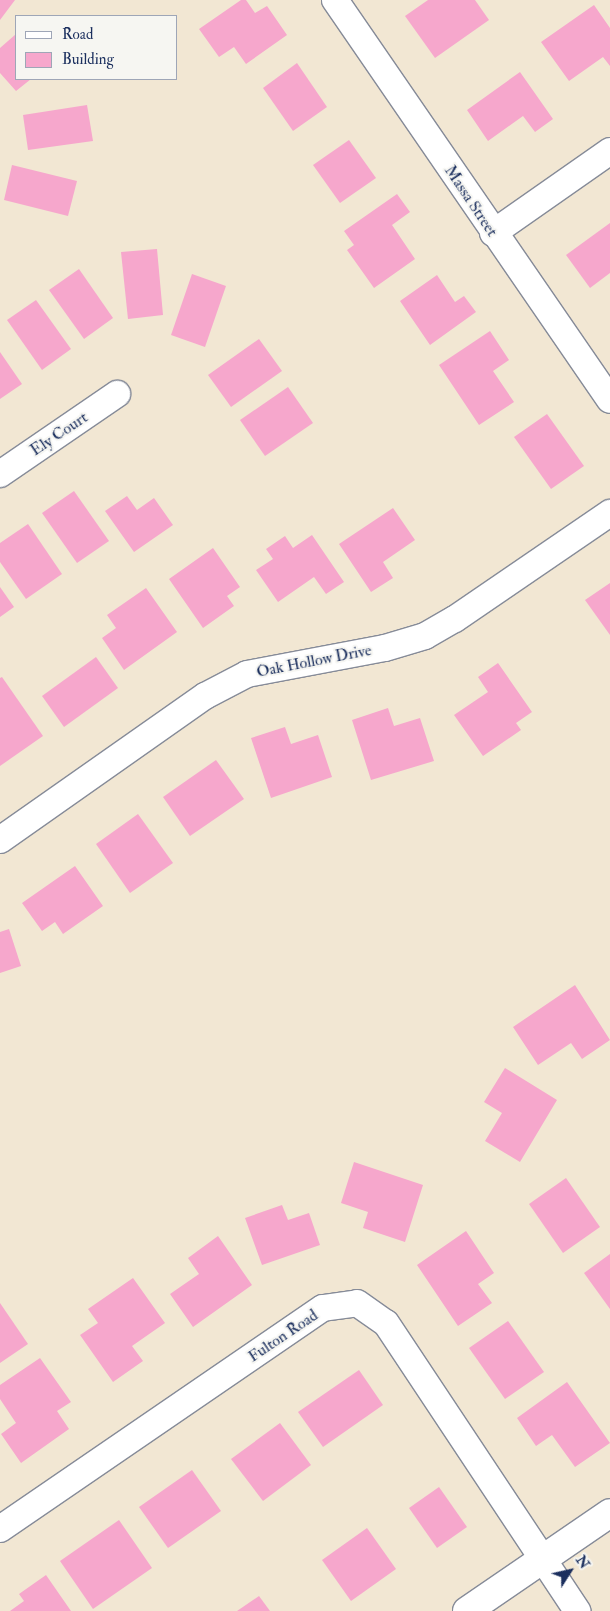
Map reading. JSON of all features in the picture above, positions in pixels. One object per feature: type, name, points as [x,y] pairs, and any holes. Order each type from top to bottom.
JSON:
[{"type":"street","name":"Massa Street","points":[[335,0],[493,233],[610,400]]},
{"type":"street","points":[[493,233],[610,151]]},
{"type":"street","name":"Ely Court","points":[[0,474],[117,394]]},
{"type":"street","name":"Oak Hollow Drive","points":[[0,840],[213,692],[247,674],[385,648],[425,636],[455,620],[610,513]]},
{"type":"street","name":"Fulton Road","points":[[0,1529],[323,1308],[357,1303],[386,1323],[577,1611]]},
{"type":"street","points":[[467,1611],[610,1513]]},
{"type":"building","points":[[0,0],[15,0],[0,20]]},
{"type":"building","points":[[241,0],[246,0],[255,13],[267,6],[287,35],[246,64],[234,47],[219,57],[199,29]]},
{"type":"building","points":[[428,0],[475,0],[489,20],[435,58],[405,16]]},
{"type":"building","points":[[594,5],[610,28],[610,66],[603,57],[569,81],[541,42]]},
{"type":"building","points":[[15,35],[15,80],[30,80],[16,91],[0,73],[0,48]]},
{"type":"building","points":[[297,63],[327,107],[293,131],[263,88]]},
{"type":"building","points":[[520,72],[553,119],[535,132],[523,116],[488,141],[467,110]]},
{"type":"building","points":[[87,105],[93,141],[28,150],[23,115]]},
{"type":"building","points":[[349,140],[376,178],[340,203],[313,165]]},
{"type":"building","points":[[12,165],[77,181],[68,216],[4,200]]},
{"type":"building","points":[[397,194],[410,212],[392,225],[415,259],[374,288],[347,250],[354,245],[344,231]]},
{"type":"building","points":[[610,223],[610,273],[590,288],[566,255]]},
{"type":"building","points":[[157,249],[163,315],[128,319],[121,252]]},
{"type":"building","points":[[79,269],[113,318],[84,339],[49,290]]},
{"type":"building","points":[[192,274],[226,286],[205,347],[171,335]]},
{"type":"building","points":[[437,275],[455,302],[464,296],[476,312],[430,345],[400,301]]},
{"type":"building","points":[[36,300],[71,349],[42,370],[7,320]]},
{"type":"building","points":[[490,331],[509,360],[493,371],[514,402],[479,425],[439,365]]},
{"type":"building","points":[[259,339],[282,371],[231,407],[208,375]]},
{"type":"building","points":[[0,352],[22,384],[0,399]]},
{"type":"building","points":[[288,387],[313,423],[265,456],[240,420]]},
{"type":"building","points":[[547,414],[584,466],[551,489],[514,437]]},
{"type":"building","points":[[74,491],[109,541],[77,563],[42,513]]},
{"type":"building","points":[[127,496],[137,510],[154,498],[173,525],[134,552],[105,511]]},
{"type":"building","points":[[393,508],[415,540],[383,562],[393,578],[371,592],[339,544]]},
{"type":"building","points":[[28,524],[62,574],[26,599],[0,562],[0,543]]},
{"type":"building","points":[[312,535],[344,582],[326,594],[314,577],[278,602],[256,570],[273,559],[266,549],[285,536],[293,548]]},
{"type":"building","points":[[213,548],[240,587],[227,596],[234,606],[203,628],[169,579]]},
{"type":"building","points":[[610,583],[610,635],[585,600]]},
{"type":"building","points":[[0,587],[14,607],[0,617]]},
{"type":"building","points":[[146,588],[177,632],[124,670],[102,638],[116,628],[107,615]]},
{"type":"building","points":[[96,657],[118,688],[64,727],[42,696]]},
{"type":"building","points":[[498,663],[532,712],[516,723],[521,730],[483,756],[454,715],[488,692],[478,677]]},
{"type":"building","points":[[2,677],[43,736],[0,766],[0,678]]},
{"type":"building","points":[[388,708],[394,726],[420,718],[434,761],[371,780],[352,720]]},
{"type":"building","points":[[285,727],[291,744],[318,735],[332,777],[271,798],[251,738]]},
{"type":"building","points":[[216,760],[244,799],[190,836],[163,797]]},
{"type":"building","points":[[138,814],[173,863],[130,893],[96,844]]},
{"type":"building","points":[[75,866],[103,906],[63,934],[55,922],[42,931],[22,903]]},
{"type":"building","points":[[9,929],[21,966],[0,973],[0,932]]},
{"type":"building","points":[[575,985],[610,1040],[582,1059],[571,1043],[538,1065],[513,1027]]},
{"type":"building","points":[[505,1068],[557,1100],[520,1162],[485,1141],[502,1113],[484,1102]]},
{"type":"building","points":[[354,1162],[423,1185],[405,1242],[363,1228],[368,1212],[341,1203]]},
{"type":"building","points":[[566,1178],[600,1227],[563,1253],[529,1204]]},
{"type":"building","points":[[282,1205],[288,1220],[309,1213],[320,1245],[262,1265],[245,1218]]},
{"type":"building","points":[[466,1231],[494,1273],[478,1284],[492,1303],[458,1326],[417,1265]]},
{"type":"building","points":[[218,1236],[252,1285],[193,1327],[170,1294],[199,1274],[188,1258]]},
{"type":"building","points":[[610,1254],[610,1309],[584,1273]]},
{"type":"building","points":[[133,1278],[165,1323],[132,1346],[143,1361],[113,1382],[80,1335],[98,1323],[88,1309]]},
{"type":"building","points":[[0,1303],[28,1344],[0,1363]]},
{"type":"building","points":[[508,1321],[544,1372],[505,1399],[469,1348]]},
{"type":"building","points":[[40,1358],[71,1402],[57,1411],[69,1429],[21,1463],[1,1434],[16,1423],[0,1399],[0,1385]]},
{"type":"building","points":[[359,1370],[383,1405],[323,1447],[298,1412]]},
{"type":"building","points":[[567,1382],[610,1443],[575,1467],[552,1435],[536,1446],[517,1418]]},
{"type":"building","points":[[280,1423],[311,1465],[263,1501],[231,1459]]},
{"type":"building","points":[[192,1470],[221,1511],[168,1548],[139,1507]]},
{"type":"building","points":[[439,1487],[467,1527],[437,1548],[409,1508]]},
{"type":"building","points":[[119,1520],[152,1568],[93,1609],[60,1561]]},
{"type":"building","points":[[367,1528],[396,1569],[351,1601],[322,1560]]},
{"type":"building","points":[[46,1575],[71,1611],[10,1611],[24,1601],[19,1594]]},
{"type":"building","points":[[259,1596],[270,1611],[237,1611]]}]
